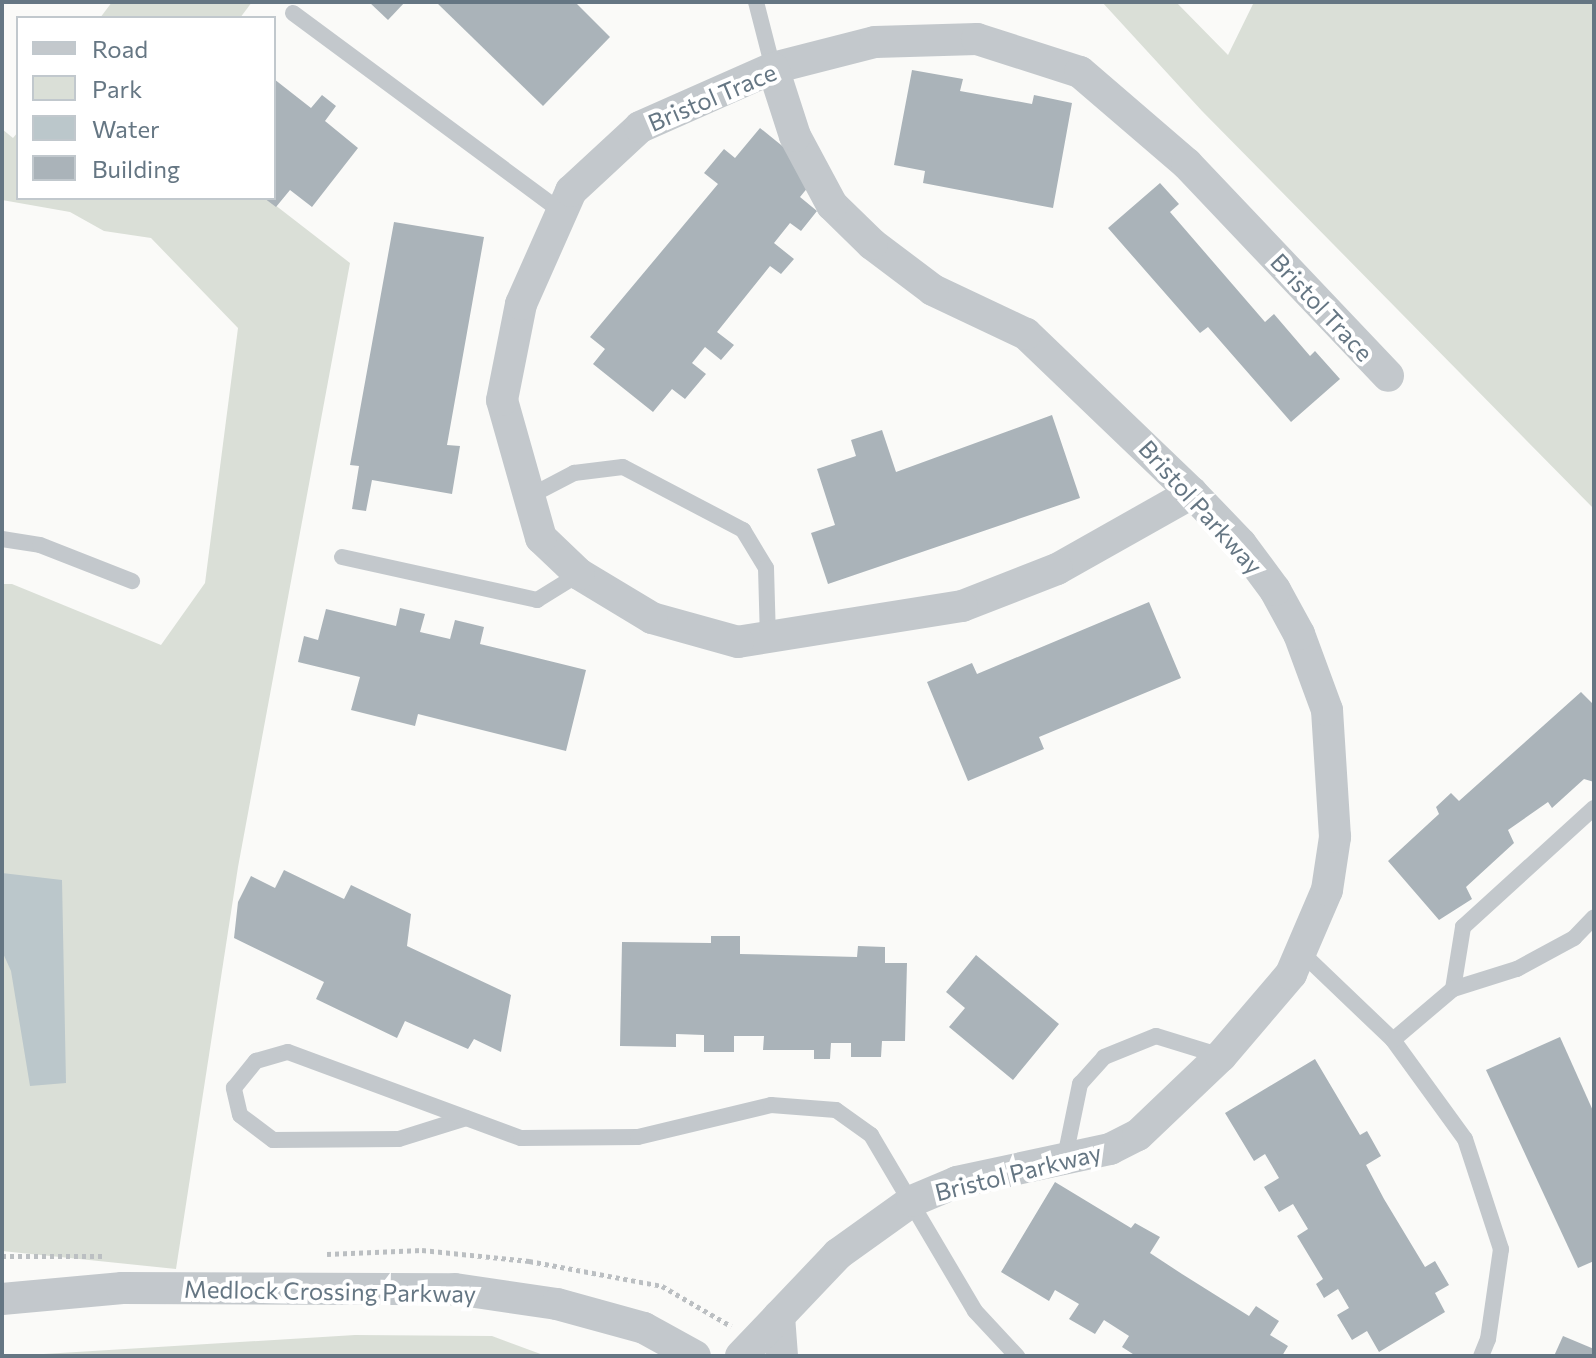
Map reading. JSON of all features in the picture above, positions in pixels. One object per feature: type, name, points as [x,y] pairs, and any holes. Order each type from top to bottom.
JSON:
[{"type":"street","name":"Bristol Trace","points":[[1192,493],[1057,569],[962,606],[738,642],[652,618],[579,574],[541,538],[502,400],[521,304],[571,191],[640,127],[773,68],[875,42],[977,39],[1080,72],[1187,164],[1388,376]]},
{"type":"street","name":"Bristol Parkway","points":[[741,1356],[838,1254],[912,1201],[957,1182],[1110,1149],[1138,1135],[1221,1056],[1291,974],[1327,890],[1335,837],[1327,710],[1299,634],[1275,590],[1241,544],[1192,493],[1026,334],[933,290],[872,244],[832,205],[795,136],[773,68]]},
{"type":"street","name":"Medlock Crossing Parkway","points":[[2,1299],[122,1288],[455,1289],[557,1304],[644,1328],[695,1356]]},
{"type":"street","points":[[779,1316],[782,1356]]},
{"type":"lane","points":[[756,2],[773,68]]},
{"type":"lane","points":[[293,13],[562,212]]},
{"type":"lane","points":[[530,496],[574,473],[623,467],[743,530],[766,568],[768,638]]},
{"type":"lane","points":[[2,539],[40,545],[132,581]]},
{"type":"lane","points":[[342,557],[537,600],[579,574]]},
{"type":"lane","points":[[1453,989],[1463,927],[1586,810],[1594,808]]},
{"type":"lane","points":[[1393,1040],[1453,989],[1517,969],[1574,938],[1594,917]]},
{"type":"lane","points":[[1302,953],[1393,1040],[1465,1139],[1501,1249],[1488,1339],[1481,1356]]},
{"type":"lane","points":[[1065,1157],[1080,1084],[1104,1057],[1156,1036],[1221,1056]]},
{"type":"lane","points":[[466,1118],[399,1139],[273,1140],[240,1115],[234,1088],[256,1061],[288,1052],[521,1138],[638,1137],[771,1105],[836,1110],[871,1135],[975,1311],[1017,1356]]},
{"type":"green space","points":[[112,2],[252,2],[242,16],[102,16]]},
{"type":"green space","points":[[1102,2],[1176,2],[1228,55],[1254,2],[1594,2],[1594,509],[1202,111]]},
{"type":"green space","points":[[2,129],[13,138],[16,134],[16,200],[269,200],[350,263],[238,867],[176,1269],[2,1251],[2,584],[12,584],[161,645],[205,583],[238,328],[151,238],[104,231],[70,212],[2,200]]},
{"type":"green space","points":[[355,1335],[492,1336],[546,1356],[11,1356]]},
{"type":"water","points":[[2,873],[62,880],[66,1083],[30,1086],[11,971],[2,951]]},
{"type":"building","points":[[369,2],[405,2],[388,20]]},
{"type":"building","points":[[436,2],[575,2],[610,37],[543,106]]},
{"type":"building","points":[[912,70],[963,79],[960,91],[1032,104],[1034,95],[1072,103],[1053,208],[923,183],[925,171],[894,165]]},
{"type":"building","points":[[276,81],[311,108],[322,95],[336,106],[325,121],[358,148],[312,207],[290,190],[276,207],[267,200],[276,200]]},
{"type":"building","points":[[760,128],[818,175],[800,197],[817,211],[801,231],[790,223],[774,243],[794,259],[781,274],[770,266],[717,332],[734,345],[721,360],[705,347],[692,363],[706,374],[685,399],[672,389],[653,412],[593,364],[605,349],[590,337],[718,184],[704,173],[724,149],[735,158]]},
{"type":"building","points":[[1160,183],[1179,204],[1170,212],[1265,322],[1274,314],[1310,356],[1315,351],[1340,379],[1291,422],[1208,327],[1200,333],[1108,228]]},
{"type":"building","points":[[394,222],[484,237],[447,445],[460,446],[452,494],[372,480],[366,511],[352,509],[359,466],[350,465]]},
{"type":"building","points":[[1052,415],[1080,498],[828,584],[811,533],[835,525],[817,469],[856,456],[851,440],[882,430],[896,472]]},
{"type":"building","points":[[1149,602],[1181,678],[1039,737],[1044,749],[968,781],[927,682],[972,663],[977,674]]},
{"type":"building","points":[[400,608],[425,614],[420,632],[450,639],[455,620],[484,627],[480,644],[586,670],[566,751],[418,714],[415,726],[351,710],[360,677],[298,662],[304,636],[318,640],[326,609],[396,626]]},
{"type":"building","points":[[1581,692],[1594,705],[1594,782],[1584,779],[1552,808],[1548,802],[1508,830],[1514,843],[1466,887],[1472,899],[1439,920],[1388,861],[1439,814],[1436,807],[1451,793],[1459,801]]},
{"type":"building","points":[[284,870],[344,899],[351,885],[411,914],[407,946],[511,995],[501,1052],[474,1039],[468,1049],[405,1021],[397,1038],[316,999],[324,982],[234,938],[238,902],[251,876],[275,888]]},
{"type":"building","points":[[711,936],[740,936],[740,954],[857,957],[858,946],[885,947],[885,963],[907,963],[905,1041],[882,1041],[881,1057],[851,1057],[851,1043],[831,1043],[830,1059],[814,1059],[814,1050],[763,1050],[764,1036],[734,1036],[734,1052],[704,1052],[704,1035],[676,1034],[676,1047],[620,1046],[622,942],[711,943]]},
{"type":"building","points":[[976,955],[1059,1024],[1013,1080],[949,1027],[965,1008],[946,992]]},
{"type":"building","points":[[1560,1037],[1594,1113],[1594,1261],[1578,1268],[1486,1070]]},
{"type":"building","points":[[1315,1059],[1360,1135],[1367,1131],[1381,1156],[1366,1165],[1384,1199],[1425,1267],[1435,1261],[1449,1285],[1435,1293],[1445,1312],[1379,1352],[1367,1331],[1352,1340],[1337,1315],[1349,1308],[1338,1289],[1324,1298],[1316,1284],[1323,1279],[1297,1236],[1308,1229],[1293,1204],[1279,1212],[1264,1187],[1279,1178],[1265,1154],[1254,1161],[1225,1113]]},
{"type":"building","points":[[1055,1182],[1131,1228],[1135,1223],[1160,1237],[1150,1253],[1249,1316],[1256,1306],[1279,1321],[1270,1335],[1288,1346],[1282,1356],[1136,1356],[1122,1347],[1129,1336],[1104,1320],[1095,1334],[1069,1319],[1079,1304],[1055,1290],[1049,1301],[1001,1272]]},
{"type":"building","points":[[1563,1336],[1594,1349],[1594,1356],[1554,1356]]}]
